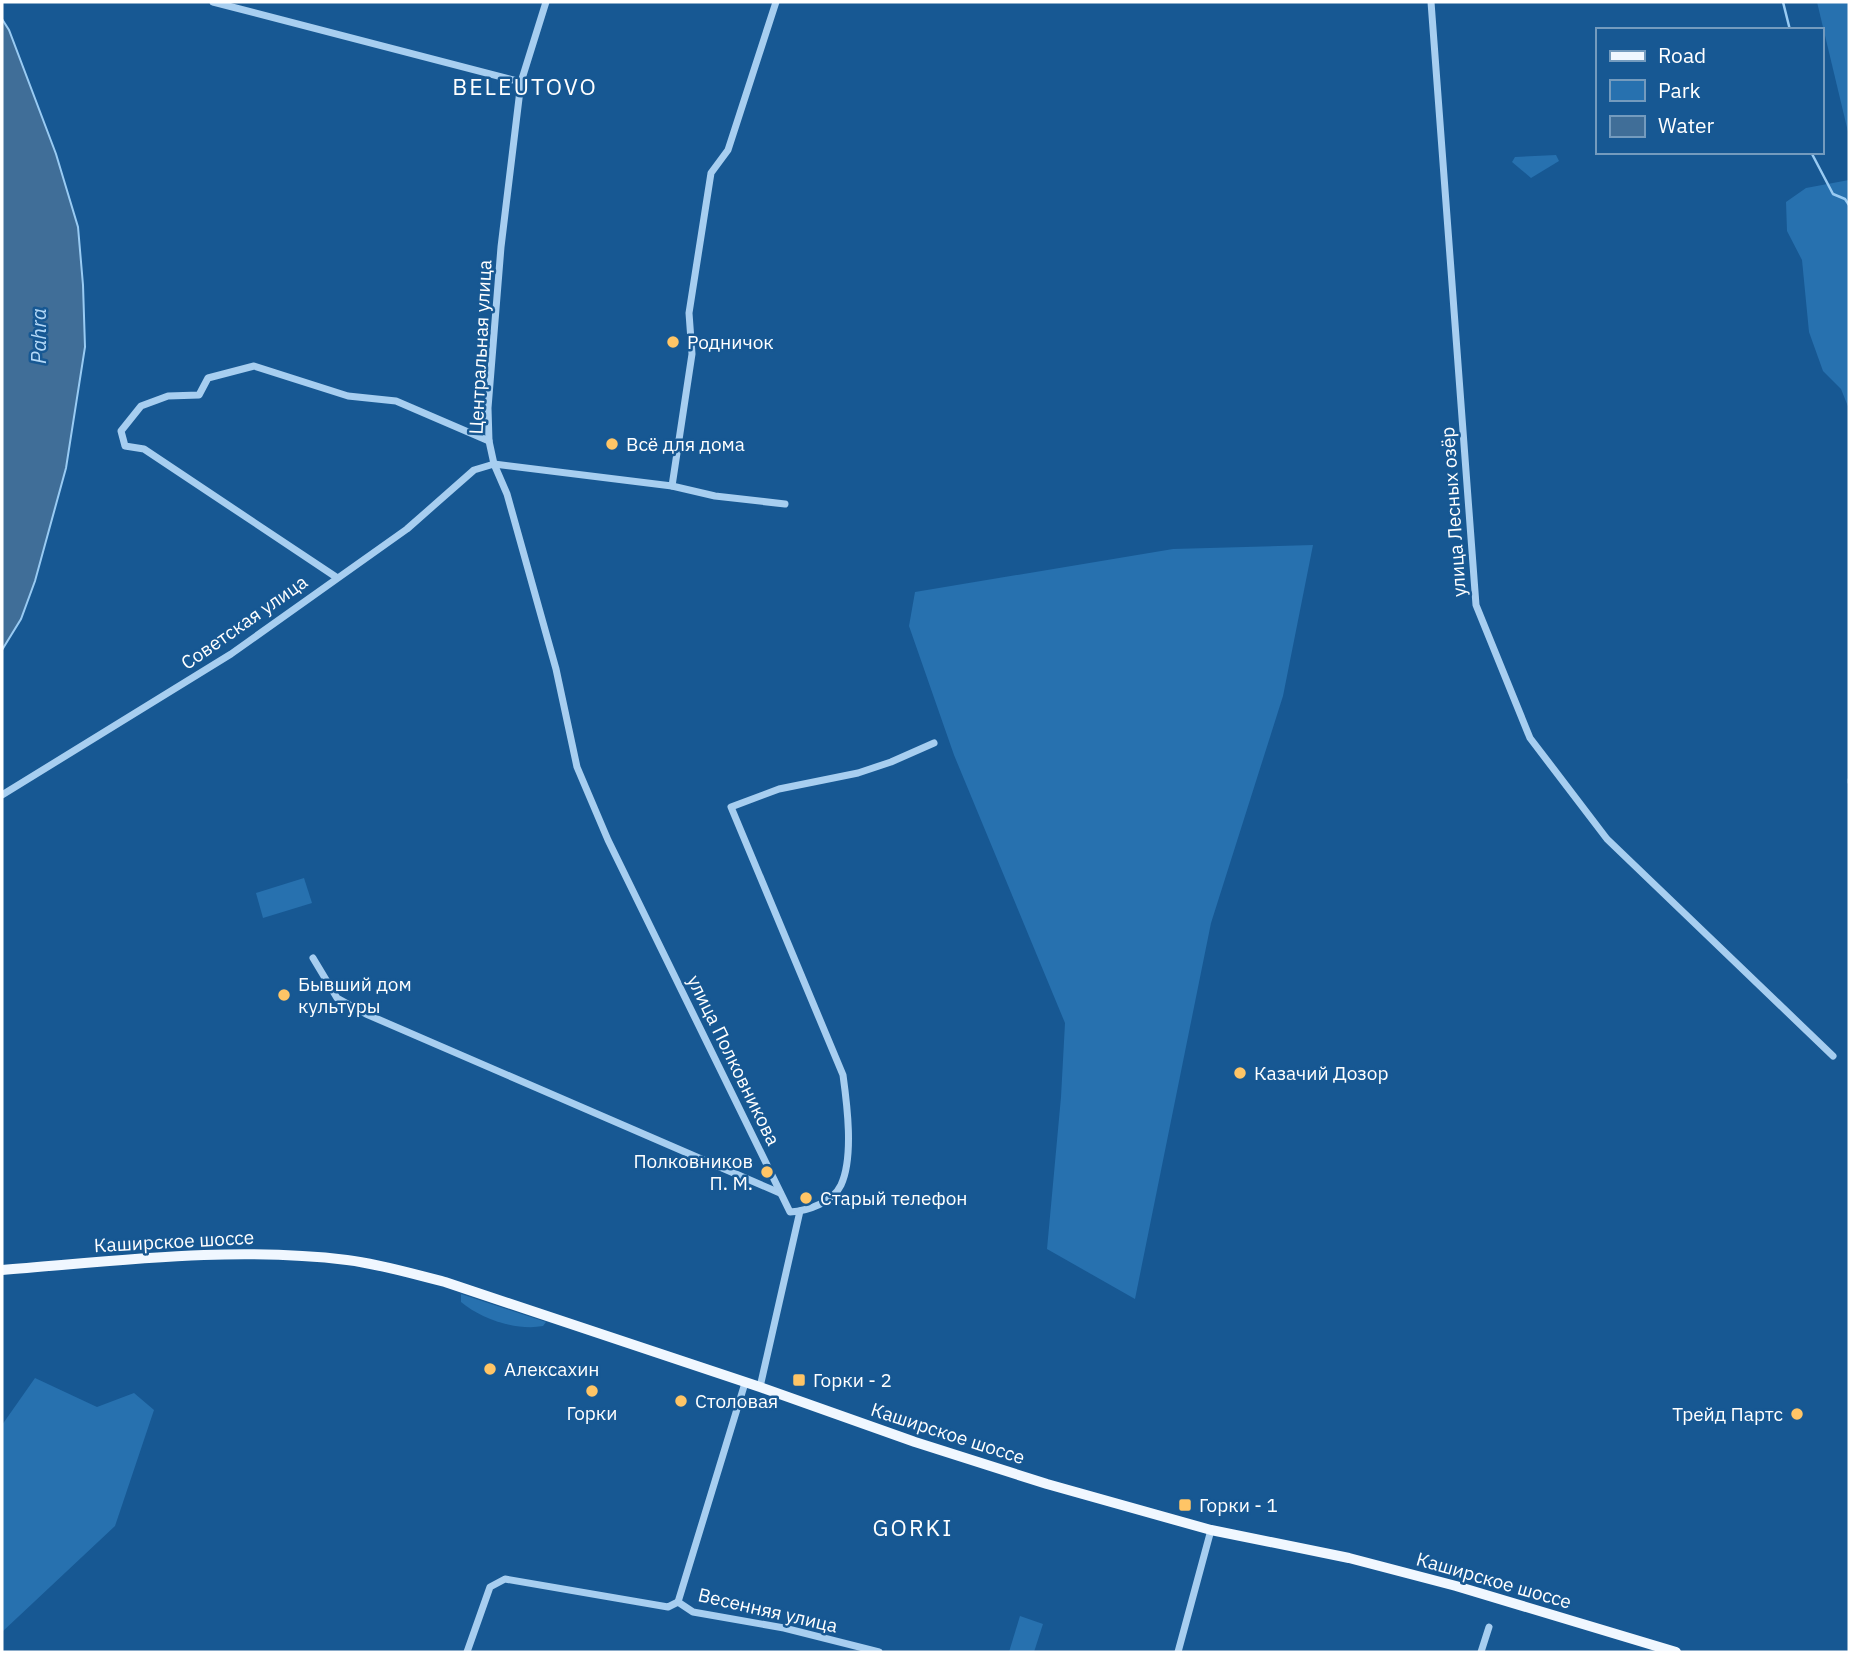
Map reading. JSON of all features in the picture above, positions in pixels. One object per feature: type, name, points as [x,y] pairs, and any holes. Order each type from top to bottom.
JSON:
[{"type":"main road","name":"Каширское шоссе","points":[[2,1270],[207,1253],[266,1253],[349,1260],[445,1282],[1047,1484],[1211,1530],[1349,1558],[1456,1586],[1676,1652]]},
{"type":"street","points":[[213,2],[521,82]]},
{"type":"street","name":"Центральная улица","points":[[546,2],[521,82],[501,247],[488,408],[489,441],[494,464],[507,494],[552,657],[577,767],[595,808]]},
{"type":"street","points":[[672,486],[692,354],[689,313],[711,173],[728,150],[776,2]]},
{"type":"street","name":"улица Лесных озёр","points":[[1431,2],[1476,605],[1530,738],[1607,839],[1833,1056]]},
{"type":"street","points":[[336,578],[144,449],[125,446],[121,431],[141,406],[168,396],[199,396],[208,378],[254,366],[348,396],[396,401],[489,441]]},
{"type":"street","points":[[494,464],[672,486],[715,496],[785,504]]},
{"type":"street","name":"Советская улица","points":[[2,795],[231,654],[407,529],[474,470],[494,464]]},
{"type":"street","points":[[760,1387],[800,1211],[823,1203],[841,1186],[849,1118],[843,1075],[731,807],[779,789],[858,773],[934,743]]},
{"type":"street","name":"улица Полковникова","points":[[595,808],[790,1212],[800,1211]]},
{"type":"street","points":[[313,958],[337,998],[366,1014],[781,1193]]},
{"type":"street","points":[[678,1602],[745,1382]]},
{"type":"street","points":[[1178,1652],[1211,1530]]},
{"type":"street","name":"Весенняя улица","points":[[467,1652],[489,1587],[505,1579],[668,1607],[678,1602],[693,1612],[784,1628],[879,1652]]},
{"type":"street","points":[[1481,1652],[1489,1627]]},
{"type":"green space","points":[[1817,2],[1849,2],[1849,136]]},
{"type":"green space","points":[[1556,155],[1559,161],[1531,178],[1512,162],[1515,157]]},
{"type":"green space","points":[[1849,180],[1849,409],[1841,389],[1823,371],[1809,332],[1802,260],[1787,231],[1786,202],[1806,188]]},
{"type":"green space","points":[[1313,545],[1283,696],[1211,923],[1135,1299],[1047,1249],[1065,1023],[954,755],[909,626],[915,592],[1173,549]]},
{"type":"green space","points":[[304,878],[312,903],[263,918],[256,893]]},
{"type":"green space","points":[[461,1294],[546,1322],[543,1326],[522,1327],[500,1322],[469,1308],[461,1302]]},
{"type":"green space","points":[[35,1378],[97,1407],[134,1393],[154,1410],[115,1526],[2,1632],[2,1425]]},
{"type":"green space","points":[[1020,1616],[1043,1624],[1034,1652],[1009,1652]]},
{"type":"water","name":"Pahra","points":[[2,19],[9,30],[56,154],[78,227],[85,347],[66,468],[35,581],[21,619],[2,650]]},
{"type":"waterway","points":[[1783,2],[1790,28]]},
{"type":"waterway","points":[[1812,154],[1833,194],[1845,199],[1849,205]]},
{"type":"place","name":"Родничок","points":[[673,342]]},
{"type":"place","name":"Всё для дома","points":[[612,444]]},
{"type":"place","name":"Бывший дом культуры","points":[[284,995]]},
{"type":"place","name":"Казачий Дозор","points":[[1240,1073]]},
{"type":"place","name":"Полковников П. М.","points":[[767,1172]]},
{"type":"place","name":"Старый телефон","points":[[806,1198]]},
{"type":"place","name":"Алексахин","points":[[490,1369]]},
{"type":"place","name":"Горки - 2","points":[[799,1380]]},
{"type":"place","name":"Горки","points":[[592,1391]]},
{"type":"place","name":"Столовая","points":[[681,1401]]},
{"type":"place","name":"Трейд Партс","points":[[1797,1414]]},
{"type":"place","name":"Горки - 1","points":[[1185,1505]]},
{"type":"district","name":"BELEUTOVO","points":[[525,86]]},
{"type":"district","name":"GORKI","points":[[913,1527]]}]
